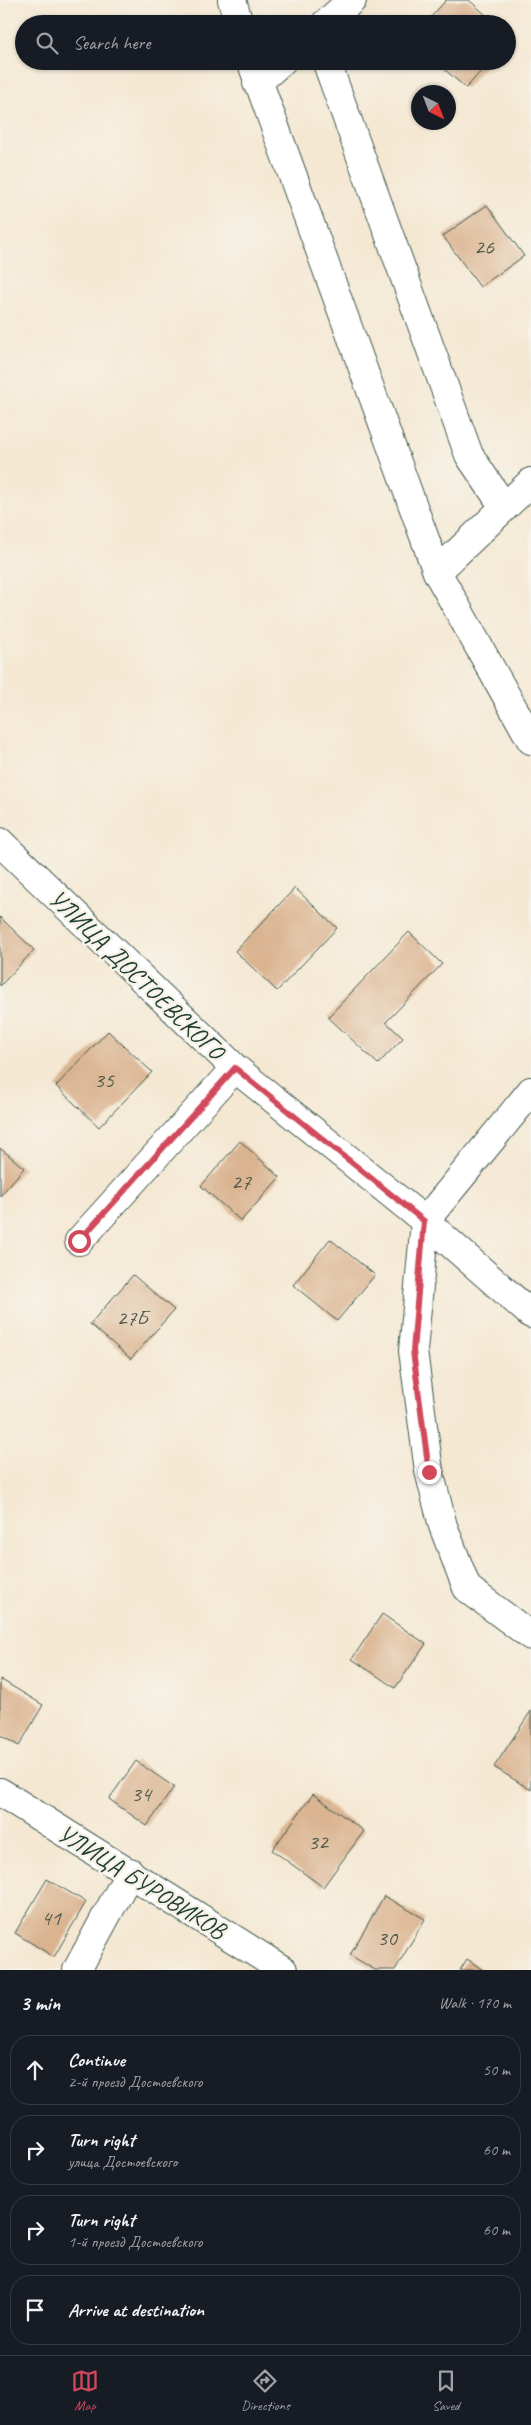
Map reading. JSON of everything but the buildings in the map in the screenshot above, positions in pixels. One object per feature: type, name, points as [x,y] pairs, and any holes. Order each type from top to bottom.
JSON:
[{"type":"street","points":[[232,0],[236,15]]},
{"type":"street","points":[[329,15],[352,0]]},
{"type":"street","points":[[329,70],[469,455],[504,507]]},
{"type":"street","points":[[254,72],[437,572],[531,740]]},
{"type":"street","points":[[437,572],[531,482]]},
{"type":"street","name":"УЛИЦА ДОСТОЕВСКОГО","points":[[0,842],[235,1068],[424,1221],[531,1314]]},
{"type":"street","points":[[79,1241],[235,1068]]},
{"type":"street","points":[[531,1091],[424,1221],[413,1351],[429,1472],[443,1526],[467,1588],[531,1636]]},
{"type":"street","name":"УЛИЦА БУРОВИКОВ","points":[[0,1792],[283,1970]]},
{"type":"street","points":[[77,1970],[130,1872]]},
{"type":"route","points":[[79,1241],[235,1068],[424,1221],[413,1351],[429,1472]]}]
